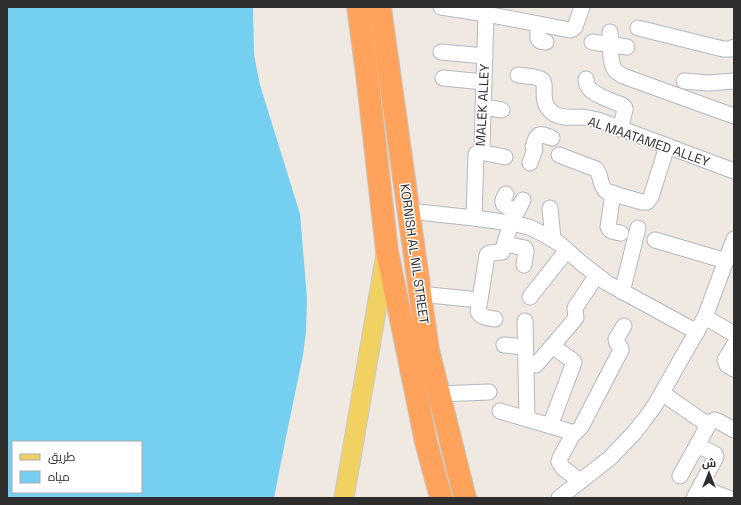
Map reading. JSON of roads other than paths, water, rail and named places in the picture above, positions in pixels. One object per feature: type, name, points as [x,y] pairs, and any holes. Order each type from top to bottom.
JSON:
[{"type":"highway","name":"KORNISH AL NIL STREET","points":[[358,7],[367,74],[386,251],[426,442],[441,498]]},
{"type":"highway","name":"KORNISH AL NIL STREET","points":[[380,7],[428,350],[465,498]]},
{"type":"main road","name":"KORNISH AL NIL STREET","points":[[344,498],[386,251]]},
{"type":"street","points":[[441,7],[479,11],[570,30],[575,27],[582,7]]},
{"type":"street","name":"MALEK ALLEY","points":[[474,218],[476,154],[482,150],[485,56],[479,11]]},
{"type":"street","points":[[538,24],[538,39],[546,42]]},
{"type":"street","points":[[638,28],[722,49],[731,49],[734,47]]},
{"type":"street","points":[[592,42],[611,38],[626,47]]},
{"type":"street","points":[[611,38],[611,63],[614,70],[623,76],[734,116]]},
{"type":"street","points":[[442,52],[485,56]]},
{"type":"street","points":[[518,75],[538,78],[544,83],[544,102],[548,108],[558,116],[553,146]]},
{"type":"street","points":[[444,78],[484,82]]},
{"type":"street","points":[[586,79],[586,84],[594,93],[622,105],[625,108],[620,129]]},
{"type":"street","points":[[684,81],[708,84],[734,81]]},
{"type":"street","points":[[483,107],[502,110]]},
{"type":"street","name":"AL MAATAMED ALLEY","points":[[558,116],[590,118],[734,171]]},
{"type":"street","points":[[530,163],[535,149],[533,146],[537,136],[542,134],[553,146],[596,169],[598,171],[603,189],[607,192],[642,202],[647,202],[650,200],[667,146]]},
{"type":"street","points":[[480,152],[505,156]]},
{"type":"street","points":[[613,193],[608,227],[611,231],[621,233]]},
{"type":"street","points":[[506,194],[503,199],[503,204],[517,212],[529,228],[560,244],[607,283],[697,332]]},
{"type":"street","points":[[550,208],[553,240]]},
{"type":"street","points":[[409,211],[474,218],[517,212]]},
{"type":"street","points":[[495,319],[480,315],[478,312],[487,255],[489,253],[502,252],[517,212]]},
{"type":"street","points":[[622,292],[638,228]]},
{"type":"street","points":[[655,240],[726,261]]},
{"type":"street","points":[[559,498],[610,458],[645,419],[662,393],[705,317],[734,240]]},
{"type":"street","points":[[505,244],[525,248],[524,265]]},
{"type":"street","points":[[530,297],[567,250]]},
{"type":"street","points":[[536,365],[576,318],[574,310],[597,275]]},
{"type":"street","points":[[420,294],[469,299]]},
{"type":"street","points":[[705,317],[734,334]]},
{"type":"street","points":[[525,321],[527,419]]},
{"type":"street","points":[[580,481],[563,468],[559,462],[560,458],[571,438],[571,435],[581,427],[621,350],[616,339],[624,326]]},
{"type":"street","points":[[504,345],[525,347]]},
{"type":"street","points":[[730,366],[726,357],[734,345]]},
{"type":"street","points":[[550,426],[574,362],[552,346]]},
{"type":"street","points":[[439,394],[489,392]]},
{"type":"street","points":[[662,393],[708,425]]},
{"type":"street","points":[[500,411],[568,431],[571,435]]},
{"type":"street","points":[[680,476],[710,422],[715,420],[734,430]]},
{"type":"street","points":[[697,445],[715,454],[716,457],[697,492],[728,498]]},
{"type":"water","points":[[7,7],[253,7],[254,55],[260,85],[300,214],[307,298],[306,332],[303,355],[274,498],[7,498]]}]
